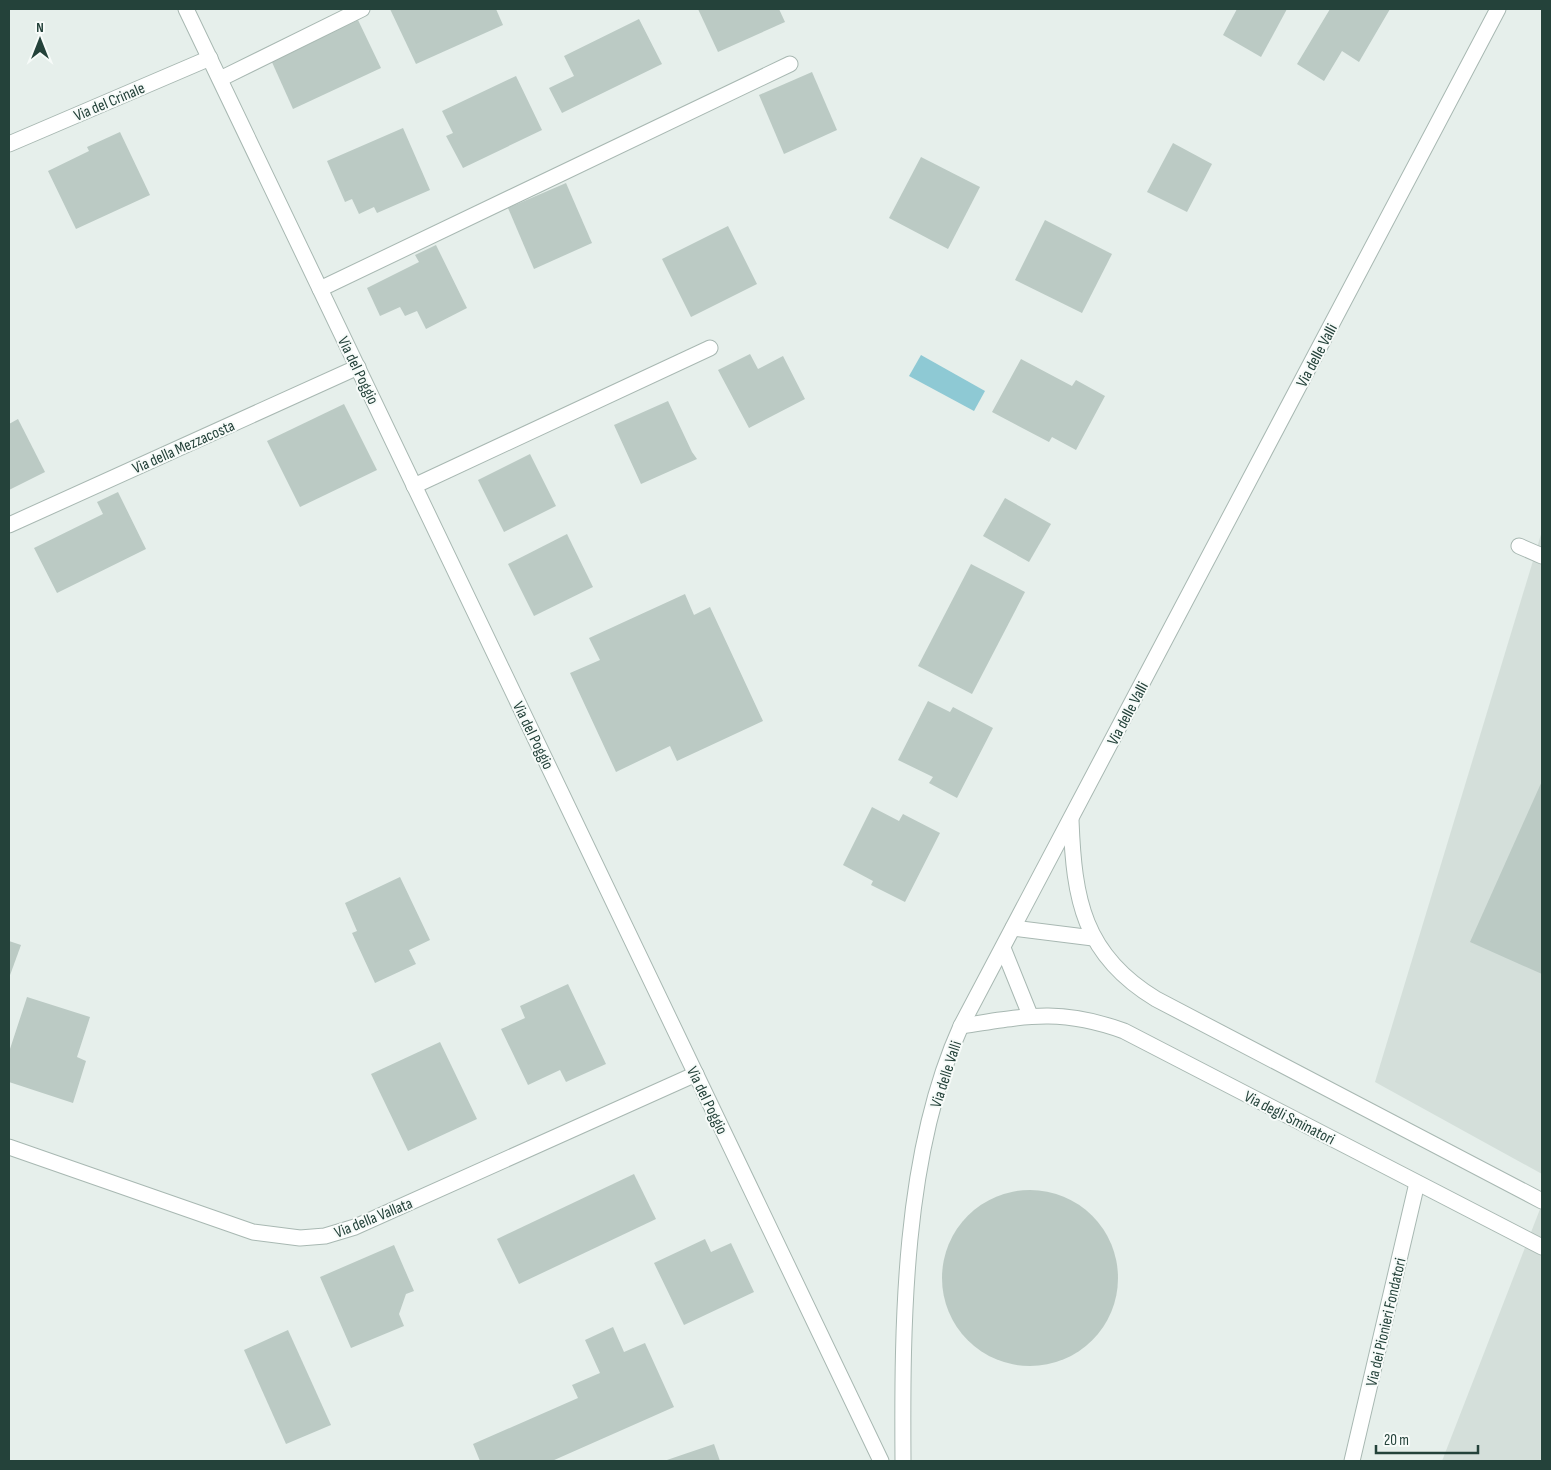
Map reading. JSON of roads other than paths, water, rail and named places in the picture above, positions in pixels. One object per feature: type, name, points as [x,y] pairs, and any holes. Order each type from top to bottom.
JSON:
[{"type":"street","name":"Via del Poggio","points":[[186,9],[881,1461]]},
{"type":"street","points":[[220,79],[362,9]]},
{"type":"street","name":"Via delle Valli","points":[[903,1461],[905,1323],[915,1205],[920,1172],[940,1080],[961,1026],[1498,9]]},
{"type":"street","name":"Via del Crinale","points":[[9,144],[210,58]]},
{"type":"street","points":[[320,289],[790,64]]},
{"type":"street","points":[[414,486],[710,348]]},
{"type":"street","name":"Via della Mezzacosta","points":[[9,525],[358,367]]},
{"type":"street","points":[[1520,546],[1542,556]]},
{"type":"street","points":[[1071,819],[1075,882],[1093,938],[1119,973],[1156,999],[1542,1201]]},
{"type":"street","points":[[1014,928],[1093,938]]},
{"type":"street","points":[[1003,948],[1030,1015]]},
{"type":"street","name":"Via degli Sminatori","points":[[961,1026],[1030,1015],[1076,1017],[1124,1031],[1542,1248]]},
{"type":"street","name":"Via della Vallata","points":[[9,1147],[245,1230],[288,1238],[325,1236],[355,1227],[696,1074]]},
{"type":"street","name":"Via dei Pionieri Fondatori","points":[[1352,1461],[1417,1183]]},
{"type":"water","points":[[921,355],[985,391],[974,411],[909,376]]}]
